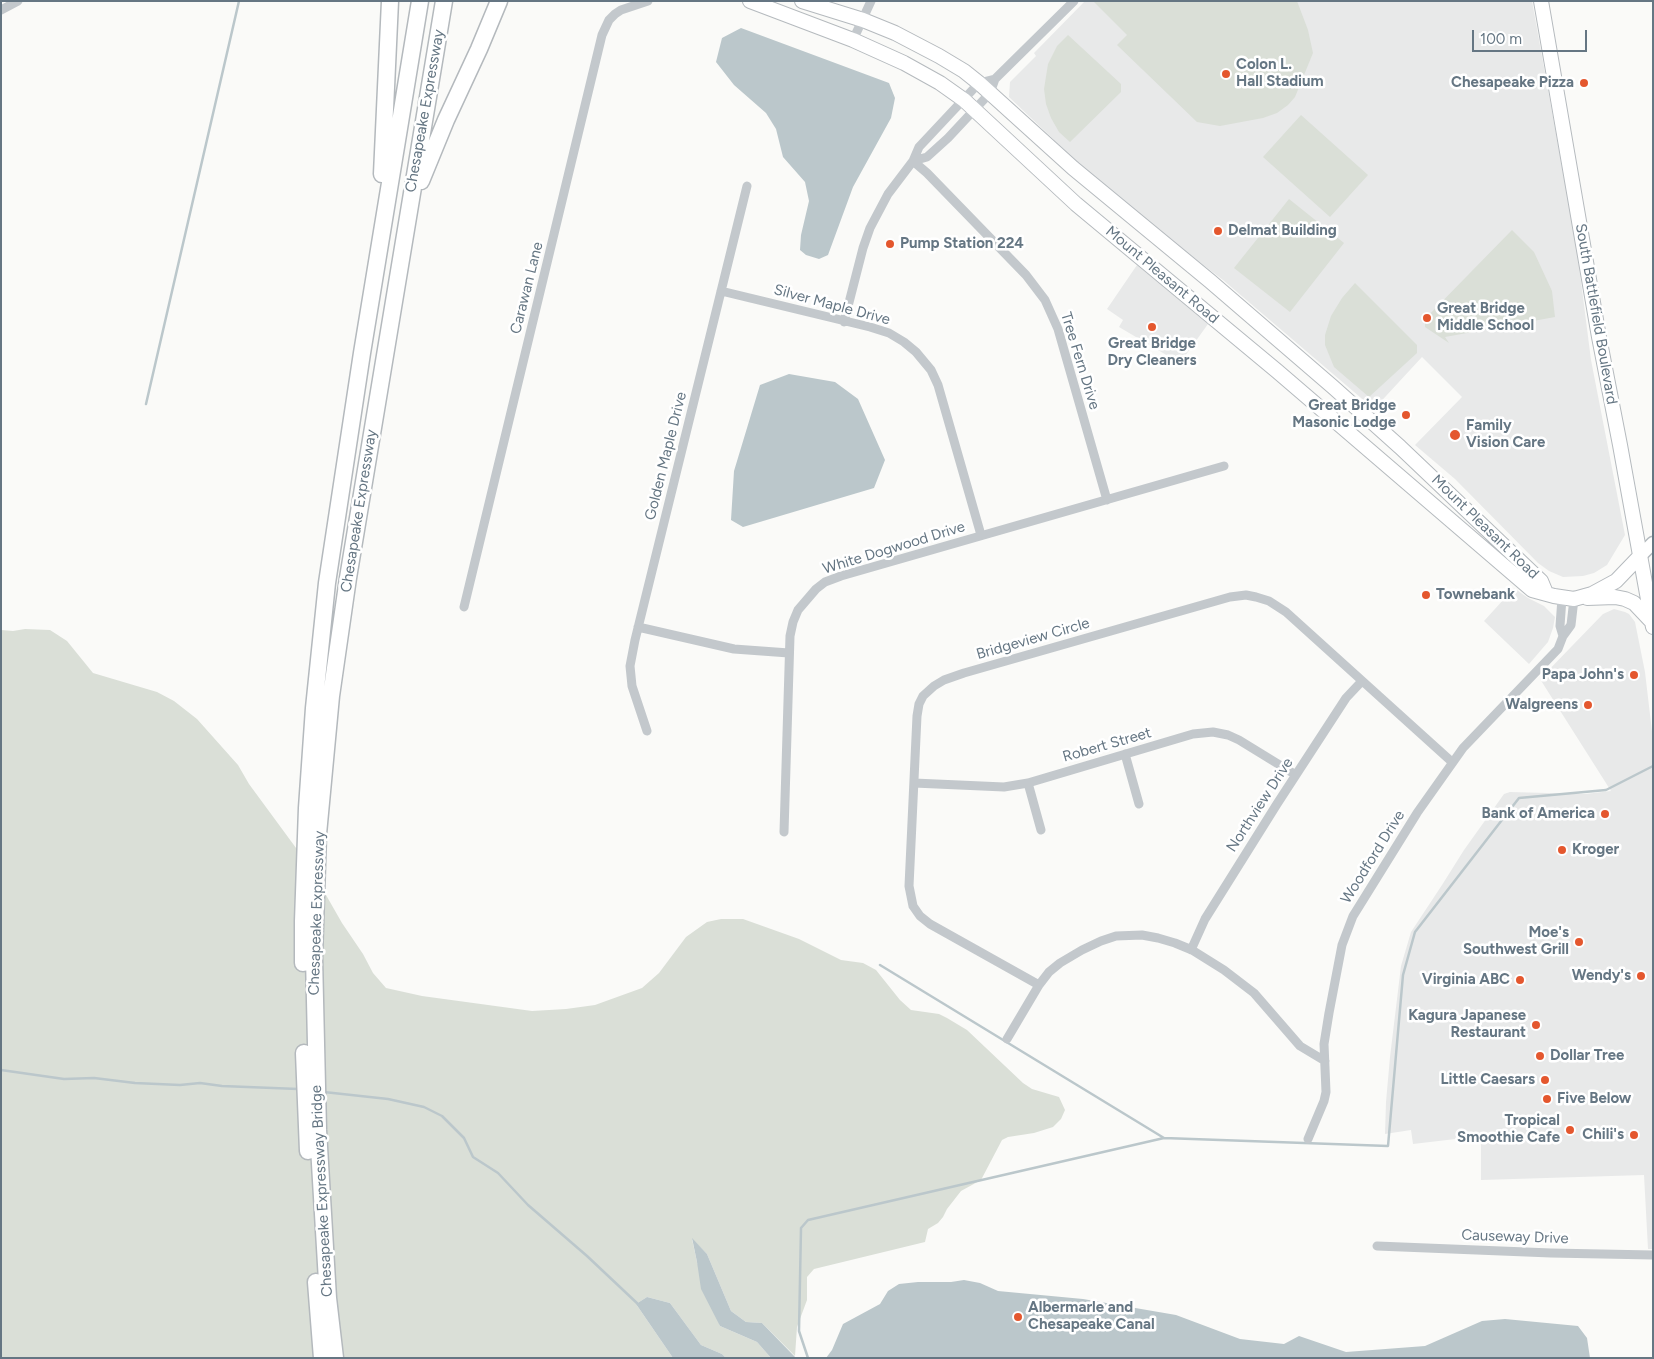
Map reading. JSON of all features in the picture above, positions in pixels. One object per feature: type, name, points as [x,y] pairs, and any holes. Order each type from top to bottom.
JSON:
[{"type":"highway","points":[[382,233],[380,204],[390,1]]},
{"type":"highway","name":"Chesapeake Expressway","points":[[309,1024],[303,921],[304,871],[314,708],[335,527],[420,1]]},
{"type":"highway","name":"Chesapeake Expressway","points":[[309,1024],[314,957],[318,834],[331,696],[352,550],[444,1]]},
{"type":"highway","points":[[392,308],[407,257],[418,190],[446,120],[499,1]]},
{"type":"highway","name":"Chesapeake Expressway Bridge","points":[[309,1024],[307,1137],[322,1358]]},
{"type":"highway","name":"Chesapeake Expressway Bridge","points":[[309,1024],[318,1130],[328,1298],[335,1358]]},
{"type":"main road","name":"Mount Pleasant Road","points":[[750,1],[853,40],[904,63],[940,83],[970,104],[1076,204],[1277,371],[1532,590],[1571,598],[1615,597],[1625,599],[1638,607],[1652,624]]},
{"type":"main road","name":"Mount Pleasant Road","points":[[802,1],[895,32],[964,71],[979,84],[993,86],[1074,168],[1333,386],[1464,506],[1541,581],[1546,593]]},
{"type":"main road","name":"South Battlefield Boulevard","points":[[1542,1],[1596,318],[1652,624]]},
{"type":"main road","points":[[1438,509],[1472,531],[1513,566],[1526,567]]},
{"type":"main road","points":[[1571,598],[1592,594],[1616,581],[1653,543]]},
{"type":"street","points":[[1,10],[18,1]]},
{"type":"street","name":"Carawan Lane","points":[[464,607],[602,35],[609,20],[615,14],[621,10],[648,1]]},
{"type":"street","points":[[853,40],[871,1]]},
{"type":"street","points":[[844,322],[870,228],[888,194],[913,162],[919,147],[993,86],[1074,1]]},
{"type":"street","points":[[913,162],[927,157],[948,138],[970,104],[979,84]]},
{"type":"street","name":"Tree Fern Drive","points":[[913,162],[927,173],[1026,275],[1045,300],[1058,328],[1107,500]]},
{"type":"street","name":"Golden Maple Drive","points":[[647,731],[633,690],[630,666],[746,186]]},
{"type":"street","name":"Silver Maple Drive","points":[[721,291],[889,333],[916,352],[930,370],[942,398],[981,536]]},
{"type":"street","name":"White Dogwood Drive","points":[[784,832],[791,628],[798,610],[808,596],[824,582],[1224,466]]},
{"type":"street","name":"Bridgeview Circle","points":[[1039,985],[930,924],[915,910],[909,886],[917,716],[919,704],[926,692],[939,683],[964,673],[1230,597],[1256,597],[1278,606],[1293,618],[1452,762]]},
{"type":"street","name":"Woodford Drive","points":[[1308,1139],[1326,1092],[1324,1044],[1339,957],[1348,927],[1365,894],[1452,762],[1496,712],[1558,649],[1563,636],[1571,625],[1571,598]]},
{"type":"street","points":[[638,627],[734,649],[789,653]]},
{"type":"street","name":"Northview Drive","points":[[1190,950],[1205,919],[1296,775],[1346,698],[1362,681]]},
{"type":"street","name":"Robert Street","points":[[914,783],[1004,787],[1028,783],[1193,734],[1219,733],[1245,742],[1296,775]]},
{"type":"street","points":[[1125,754],[1139,804]]},
{"type":"street","points":[[1028,783],[1041,830]]},
{"type":"street","points":[[1007,1039],[1039,985],[1049,972],[1072,956],[1101,941],[1127,935],[1158,938],[1175,943],[1224,970],[1254,993],[1300,1046],[1324,1061]]},
{"type":"street","name":"Causeway Drive","points":[[1377,1246],[1653,1255]]},
{"type":"shaded area","name":"Great Bridge Middle School","points":[[1085,1],[1532,1],[1577,250],[1591,360],[1625,535],[1607,565],[1594,573],[1583,576],[1563,577],[1549,571],[1538,563],[1455,479],[1415,445],[1462,397],[1422,357],[1374,409],[1223,280],[1111,191],[1009,97],[1010,82],[1036,56],[1034,53]]},
{"type":"shaded area","name":"Colon L. Hall Stadium","points":[[1093,1],[1297,1],[1308,30],[1313,53],[1295,97],[1277,113],[1263,118],[1220,126],[1197,122],[1117,45],[1127,35]]},
{"type":"shaded area","points":[[741,28],[889,83],[895,98],[891,118],[853,187],[828,255],[819,259],[806,255],[800,250],[801,235],[809,201],[805,182],[783,157],[776,129],[766,113],[734,85],[716,62],[722,38]]},
{"type":"shaded area","points":[[1068,35],[1121,84],[1121,92],[1070,142],[1059,132],[1051,118],[1046,104],[1044,89],[1048,64],[1057,46]]},
{"type":"shaded area","points":[[1301,115],[1368,175],[1330,217],[1263,157]]},
{"type":"shaded area","points":[[1289,199],[1344,243],[1290,312],[1234,268]]},
{"type":"shaded area","points":[[1512,230],[1534,252],[1552,291],[1555,317],[1445,337],[1449,343],[1425,327],[1425,319]]},
{"type":"shaded area","points":[[1137,265],[1208,324],[1180,363],[1119,327],[1123,320],[1107,309]]},
{"type":"shaded area","points":[[1355,283],[1417,345],[1417,353],[1369,397],[1334,367],[1325,345],[1325,335],[1331,316],[1342,298]]},
{"type":"shaded area","points":[[789,374],[835,382],[858,399],[885,460],[874,488],[743,527],[731,520],[734,471],[760,385]]},
{"type":"shaded area","points":[[1514,588],[1544,606],[1555,617],[1548,642],[1529,664],[1484,621]]},
{"type":"shaded area","points":[[1614,609],[1629,614],[1635,622],[1645,672],[1653,740],[1653,1249],[1648,1249],[1644,1175],[1481,1180],[1481,1136],[1413,1144],[1411,1130],[1385,1134],[1390,1057],[1401,966],[1411,932],[1464,850],[1504,794],[1510,792],[1585,794],[1611,791],[1540,679],[1603,614]]},
{"type":"shaded area","points":[[1,630],[50,630],[67,641],[93,673],[157,692],[174,701],[197,719],[238,765],[249,784],[310,867],[373,973],[386,988],[422,996],[532,1011],[595,1005],[642,988],[659,973],[686,937],[707,922],[721,919],[743,919],[799,939],[841,960],[863,963],[876,970],[900,1000],[911,1010],[939,1014],[947,1018],[967,1030],[1023,1083],[1032,1089],[1059,1097],[1065,1110],[1061,1119],[1053,1127],[1002,1140],[981,1180],[961,1191],[938,1223],[928,1229],[925,1242],[814,1269],[807,1277],[807,1300],[797,1327],[795,1356],[762,1323],[746,1322],[731,1311],[707,1254],[692,1239],[697,1262],[720,1326],[757,1342],[771,1358],[726,1358],[722,1354],[701,1345],[670,1303],[647,1297],[636,1304],[673,1358],[1,1358]]},
{"type":"shaded area","points":[[692,1238],[707,1254],[731,1311],[746,1322],[762,1323],[796,1358],[771,1358],[757,1342],[720,1326],[701,1289]]},
{"type":"shaded area","name":"Albermarle and Chesapeake Canal","points":[[964,1280],[980,1283],[998,1291],[1083,1299],[1176,1315],[1240,1339],[1284,1344],[1299,1336],[1346,1352],[1425,1346],[1482,1321],[1505,1319],[1578,1326],[1587,1338],[1590,1358],[826,1358],[832,1350],[843,1324],[880,1304],[888,1291],[899,1284]]},
{"type":"shaded area","points":[[647,1297],[670,1303],[701,1345],[722,1354],[726,1358],[673,1358],[636,1304]]},
{"type":"waterway","points":[[146,404],[239,1]]},
{"type":"waterway","points":[[808,1358],[799,1331],[801,1228],[808,1220],[1164,1138],[1388,1146],[1403,975],[1415,932],[1519,798],[1606,790],[1653,766]]},
{"type":"waterway","points":[[880,965],[1164,1138]]},
{"type":"waterway","points":[[1,1070],[64,1079],[94,1078],[135,1083],[180,1085],[200,1083],[222,1086],[298,1089]]},
{"type":"waterway","points":[[324,1092],[388,1099],[424,1107],[442,1116],[464,1138],[473,1157],[498,1173],[528,1205],[587,1256],[639,1305]]},
{"type":"place","name":"Colon L. Hall Stadium","points":[[1226,74]]},
{"type":"place","name":"Chesapeake Pizza","points":[[1584,83]]},
{"type":"place","name":"Delmat Building","points":[[1218,231]]},
{"type":"place","name":"Pump Station 224","points":[[890,244]]},
{"type":"place","name":"Great Bridge Middle School","points":[[1427,318]]},
{"type":"place","name":"Great Bridge Dry Cleaners","points":[[1152,327]]},
{"type":"place","name":"Great Bridge Masonic Lodge","points":[[1406,415]]},
{"type":"place","name":"Family Vision Care","points":[[1455,435]]},
{"type":"place","name":"Townebank","points":[[1426,595]]},
{"type":"place","name":"Papa John's","points":[[1634,675]]},
{"type":"place","name":"Walgreens","points":[[1588,705]]},
{"type":"place","name":"Bank of America","points":[[1605,814]]},
{"type":"place","name":"Kroger","points":[[1562,850]]},
{"type":"place","name":"Moe's Southwest Grill","points":[[1579,942]]},
{"type":"place","name":"Wendy's","points":[[1641,976]]},
{"type":"place","name":"Virginia ABC","points":[[1520,980]]},
{"type":"place","name":"Kagura Japanese Restaurant","points":[[1536,1025]]},
{"type":"place","name":"Dollar Tree","points":[[1540,1056]]},
{"type":"place","name":"Little Caesars","points":[[1545,1080]]},
{"type":"place","name":"Five Below","points":[[1547,1099]]},
{"type":"place","name":"Tropical Smoothie Cafe","points":[[1570,1130]]},
{"type":"place","name":"Chili's","points":[[1634,1135]]},
{"type":"place","name":"Albermarle and Chesapeake Canal","points":[[1018,1317]]}]
